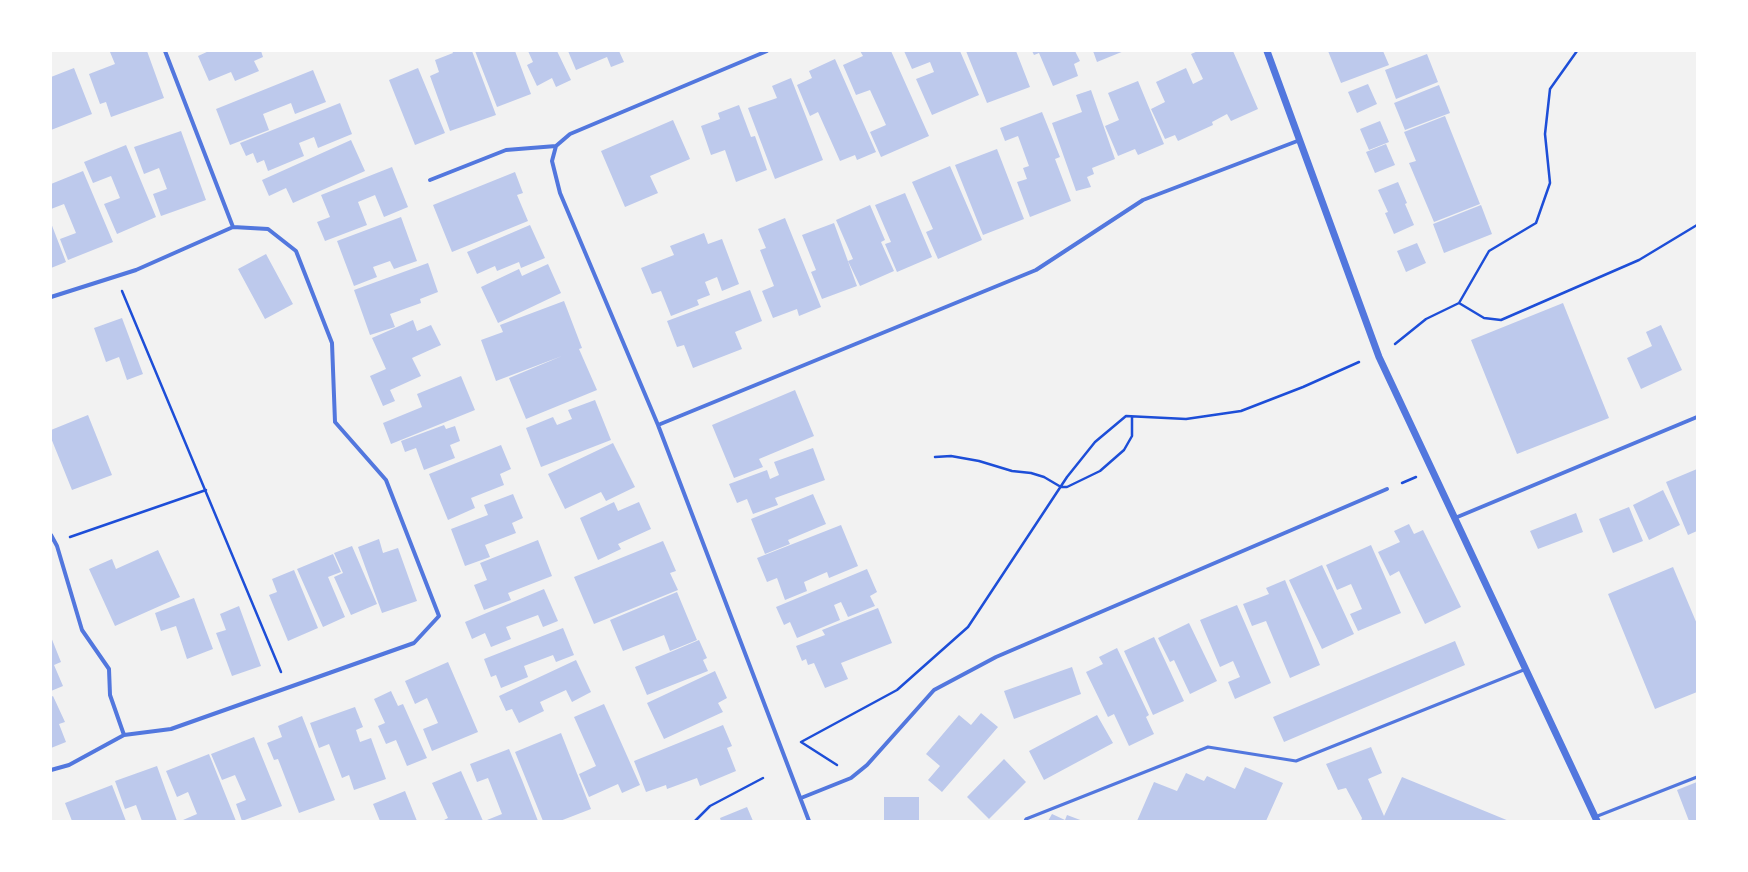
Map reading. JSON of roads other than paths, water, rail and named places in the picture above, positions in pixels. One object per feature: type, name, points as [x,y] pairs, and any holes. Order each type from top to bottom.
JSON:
[{"type":"street","points":[[165,51],[233,227]]},
{"type":"street","points":[[767,51],[570,134],[556,146],[552,161],[560,193],[658,425],[809,821]]},
{"type":"street","points":[[1266,51],[1379,357],[1596,819]]},
{"type":"street","points":[[658,425],[1036,270],[1143,200],[1300,140]]},
{"type":"street","points":[[430,180],[506,150],[556,146]]},
{"type":"street","points":[[51,297],[136,270],[233,227],[268,229],[296,251],[332,343],[335,422],[386,480],[439,616],[414,643],[171,729],[124,735],[69,765],[51,770]]},
{"type":"street","points":[[1455,518],[1697,417]]},
{"type":"street","points":[[801,798],[851,778],[867,765],[934,690],[996,656],[1387,490]]},
{"type":"street","points":[[51,535],[55,542],[82,630],[109,669],[110,695],[124,735]]},
{"type":"lane","points":[[1025,821],[1026,819],[1208,747],[1296,761],[1526,669]]},
{"type":"lane","points":[[1596,819],[1697,777]]}]
